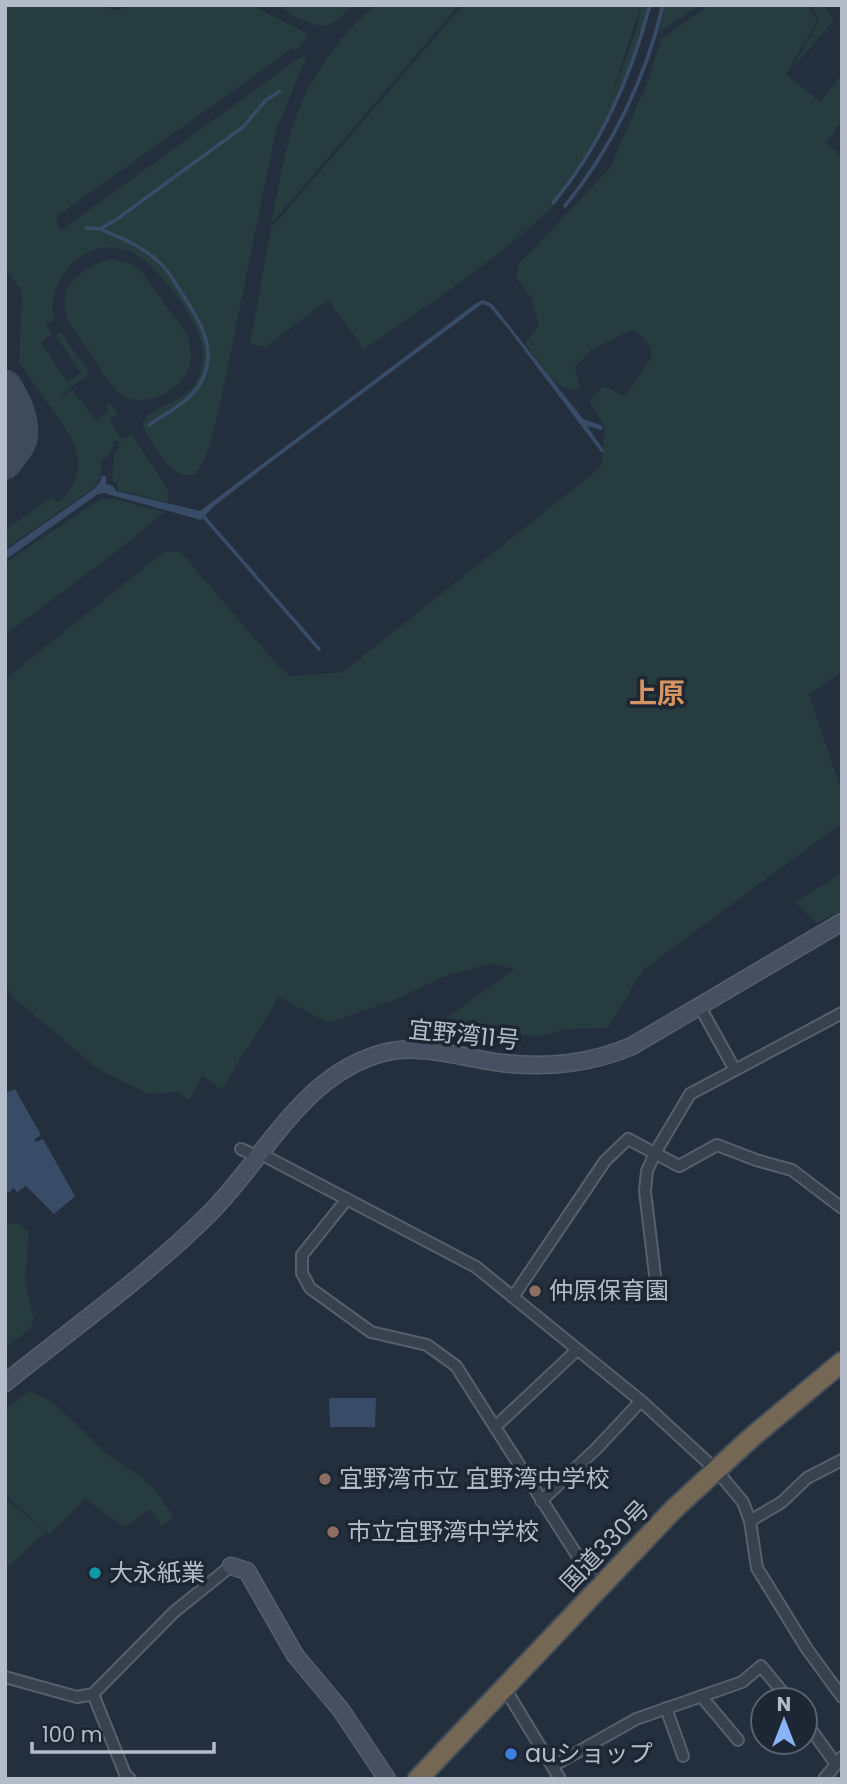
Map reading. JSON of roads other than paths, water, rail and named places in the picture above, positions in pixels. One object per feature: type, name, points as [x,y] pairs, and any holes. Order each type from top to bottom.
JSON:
[{"type":"highway","name":"国道330号","points":[[418,1779],[666,1517],[716,1470],[842,1362]]},
{"type":"street","name":"宜野湾11号","points":[[5,1383],[176,1244],[210,1213],[288,1119],[322,1084],[341,1070],[380,1053],[418,1050],[515,1064],[571,1064],[595,1060],[632,1046],[842,922]]},
{"type":"street","points":[[699,1007],[735,1070]]},
{"type":"street","points":[[655,1275],[645,1191],[647,1171],[654,1153],[690,1094],[842,1013]]},
{"type":"street","points":[[513,1297],[605,1161],[628,1139],[679,1166],[717,1145],[792,1170],[842,1208]]},
{"type":"street","points":[[241,1149],[260,1155],[476,1267],[641,1401],[716,1470],[743,1502],[750,1521],[757,1568],[807,1649],[842,1697]]},
{"type":"street","points":[[347,1199],[302,1255],[302,1273],[310,1287],[372,1332],[427,1345],[456,1366],[598,1588]]},
{"type":"street","points":[[495,1427],[576,1350]]},
{"type":"street","points":[[541,1501],[597,1448],[641,1401]]},
{"type":"street","points":[[750,1521],[782,1503],[807,1478],[842,1460]]},
{"type":"street","points":[[5,1677],[77,1697],[93,1695],[174,1612],[231,1566],[247,1571],[295,1655],[341,1710],[387,1779]]},
{"type":"street","points":[[553,1766],[636,1719],[742,1682],[761,1666],[777,1686]]},
{"type":"street","points":[[504,1687],[560,1779]]},
{"type":"street","points":[[93,1695],[125,1774],[130,1779]]},
{"type":"street","points":[[701,1696],[738,1740]]},
{"type":"street","points":[[666,1708],[683,1756]]},
{"type":"street","points":[[819,1737],[839,1760],[824,1779]]},
{"type":"water","points":[[483,300],[492,304],[583,419],[603,426],[602,430],[587,426],[605,452],[601,452],[510,331],[489,306],[482,304],[262,469],[214,506],[201,520],[104,493],[98,494],[5,560],[5,551],[94,489],[102,476],[106,476],[106,484],[113,486],[116,491],[200,511]]},
{"type":"water","points":[[15,1089],[41,1135],[34,1140],[36,1142],[43,1139],[75,1196],[54,1214],[26,1186],[17,1192],[14,1188],[8,1193],[5,1189],[5,1093]]},
{"type":"water","points":[[329,1398],[376,1398],[375,1427],[330,1427]]},
{"type":"waterway","points":[[553,203],[586,158],[612,110],[634,58],[650,5]]},
{"type":"waterway","points":[[565,206],[598,160],[625,111],[647,59],[663,5]]},
{"type":"waterway","points":[[86,228],[100,229],[117,219],[243,127],[266,100],[280,91]]},
{"type":"waterway","points":[[100,229],[140,248],[164,267],[196,316],[208,349],[208,360],[200,384],[184,402],[149,425]]},
{"type":"waterway","points":[[204,517],[319,649]]},
{"type":"place","name":"仲原保育園","points":[[535,1291]]},
{"type":"place","name":"宜野湾市立 宜野湾中学校","points":[[325,1479]]},
{"type":"place","name":"市立宜野湾中学校","points":[[333,1532]]},
{"type":"place","name":"大永紙業","points":[[95,1573]]},
{"type":"place","name":"auショップ","points":[[511,1754]]},
{"type":"district","name":"上原","points":[[657,693]]}]
